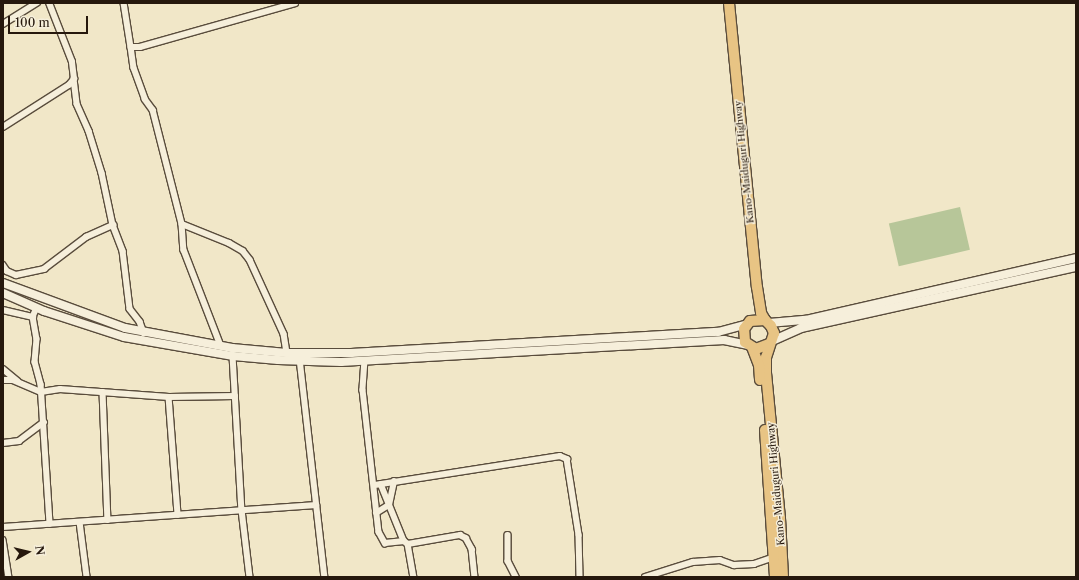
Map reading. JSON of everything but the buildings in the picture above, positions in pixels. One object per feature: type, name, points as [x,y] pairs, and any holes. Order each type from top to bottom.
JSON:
[{"type":"highway","name":"Kano-Maiduguri Highway","points":[[723,3],[753,299],[748,323]]},
{"type":"highway","name":"Kano-Maiduguri Highway","points":[[729,3],[756,287],[761,312],[767,321]]},
{"type":"highway","points":[[767,321],[773,329],[770,342],[761,348],[750,346],[743,333],[748,323],[767,321]]},
{"type":"highway","name":"Kano-Maiduguri Highway","points":[[770,342],[766,357],[766,373],[780,518],[783,577]]},
{"type":"highway","name":"Kano-Maiduguri Highway","points":[[750,346],[759,365],[775,577]]},
{"type":"main road","points":[[767,321],[806,320],[1076,258]]},
{"type":"main road","points":[[770,342],[801,328],[1076,267]]},
{"type":"main road","points":[[3,283],[71,310],[144,332],[221,346],[287,353],[300,357],[731,331],[748,323]]},
{"type":"main road","points":[[3,293],[37,308],[124,337],[233,356],[365,360],[724,340],[750,346]]},
{"type":"street","points":[[3,24],[37,3]]},
{"type":"street","points":[[49,3],[72,62],[77,104],[89,131],[102,173],[113,225],[123,251],[130,309],[140,322],[144,332]]},
{"type":"street","points":[[124,3],[134,68],[145,100],[154,110],[182,224],[184,250],[221,346]]},
{"type":"street","points":[[131,47],[140,47],[295,3]]},
{"type":"street","points":[[3,127],[69,85],[74,79]]},
{"type":"street","points":[[182,224],[229,243],[243,251],[250,260],[284,334],[287,353]]},
{"type":"street","points":[[3,265],[7,271],[16,275],[44,269],[79,242],[113,225]]},
{"type":"street","points":[[37,308],[33,317],[37,339],[35,362],[41,392],[44,422],[50,524]]},
{"type":"street","points":[[3,310],[33,317]]},
{"type":"street","points":[[233,356],[242,510],[250,577]]},
{"type":"street","points":[[300,357],[325,577]]},
{"type":"street","points":[[365,360],[363,390],[378,484],[376,513],[379,532],[385,543],[406,542],[460,535],[466,538],[472,548],[475,577]]},
{"type":"street","points":[[3,369],[19,383]]},
{"type":"street","points":[[3,380],[19,383],[41,392],[60,389],[168,396],[235,396]]},
{"type":"street","points":[[103,392],[108,520]]},
{"type":"street","points":[[168,396],[178,515]]},
{"type":"street","points":[[3,443],[19,441],[44,422]]},
{"type":"street","points":[[378,484],[560,456],[567,459],[579,535],[580,577]]},
{"type":"street","points":[[376,513],[389,505],[394,482]]},
{"type":"street","points":[[378,484],[406,542],[414,577]]},
{"type":"street","points":[[3,527],[316,505]]},
{"type":"street","points":[[80,522],[87,577]]},
{"type":"street","points":[[508,535],[508,561],[516,577]]},
{"type":"street","points":[[3,540],[9,577]]},
{"type":"street","points":[[645,577],[693,562],[720,560],[734,565],[754,564],[774,557]]},
{"type":"green space","points":[[960,207],[970,250],[899,266],[889,223]]}]
